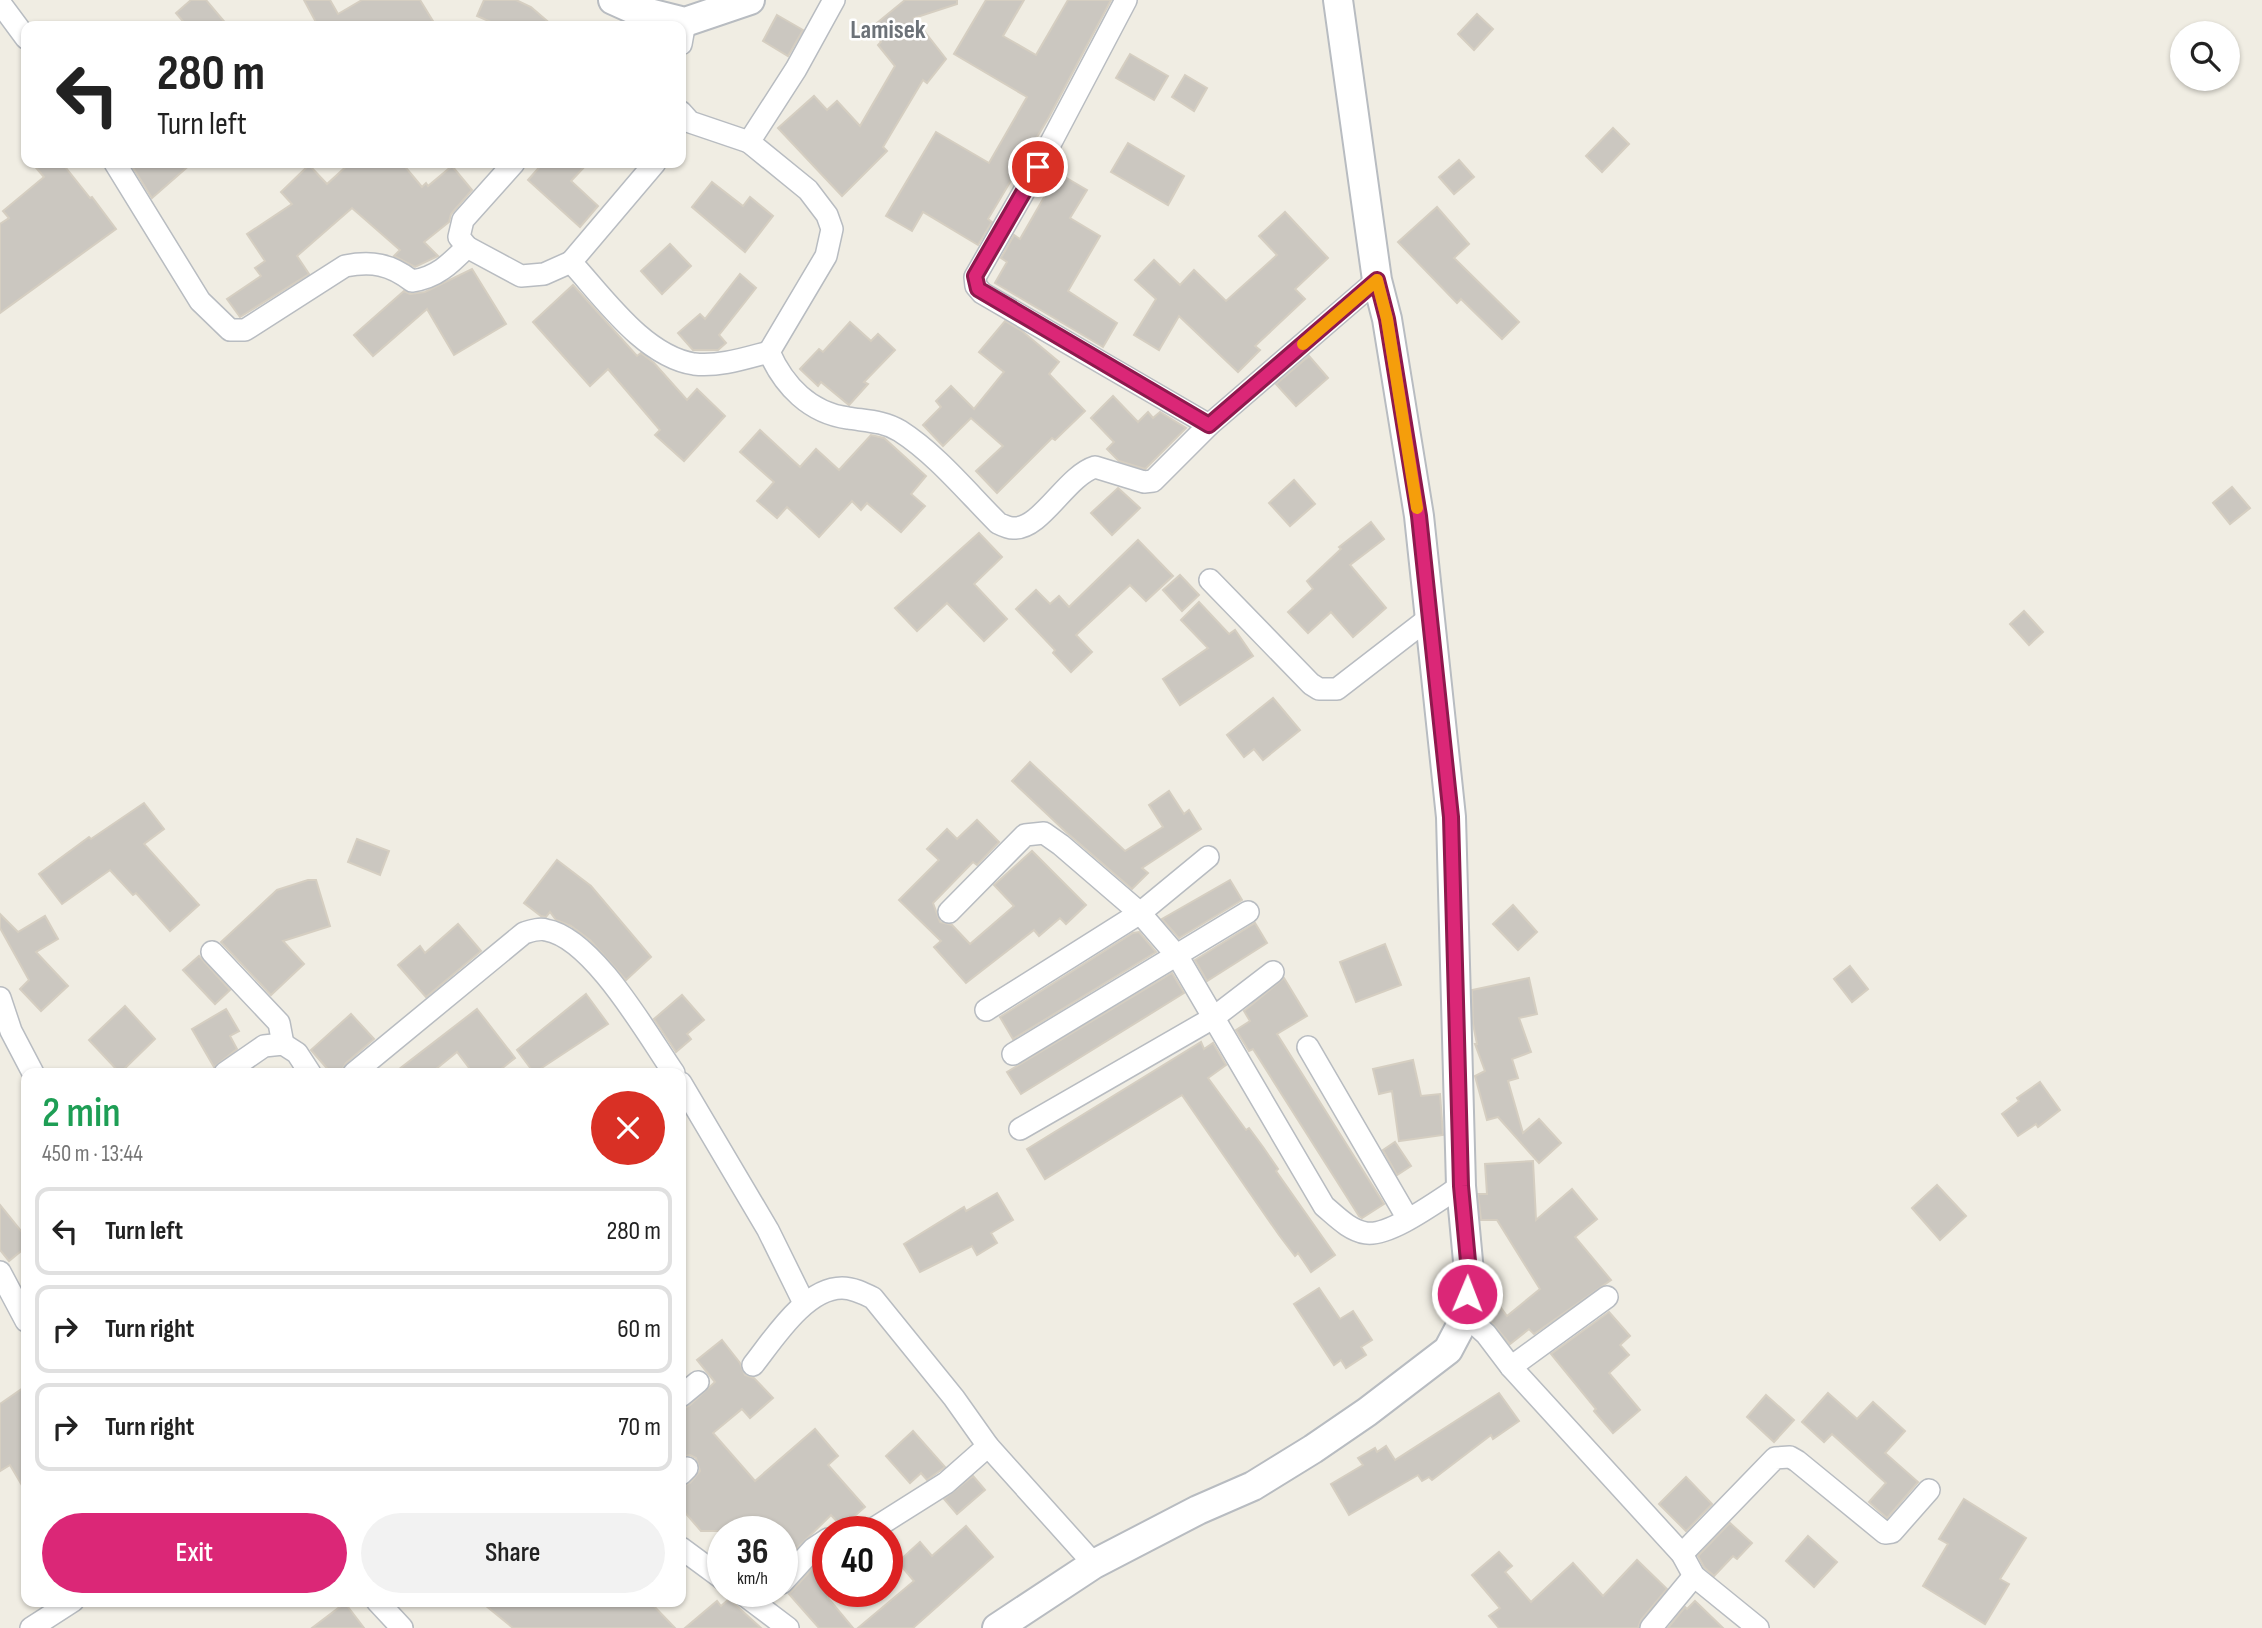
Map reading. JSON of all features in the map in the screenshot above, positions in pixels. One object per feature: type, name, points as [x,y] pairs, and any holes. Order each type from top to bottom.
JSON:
[{"type":"street","points":[[613,0],[660,21]]},
{"type":"street","points":[[686,32],[750,0]]},
{"type":"street","points":[[748,142],[796,69],[834,0]]},
{"type":"street","points":[[1126,0],[1038,167],[975,276],[976,286],[982,293],[1209,425]]},
{"type":"street","points":[[997,1628],[1094,1564],[1198,1510],[1253,1486],[1367,1412],[1448,1350],[1466,1316],[1469,1272],[1461,1186],[1451,817],[1419,516],[1387,319],[1377,280],[1338,0]]},
{"type":"street","points":[[0,3],[21,31]]},
{"type":"street","points":[[571,262],[649,345],[672,358],[696,364],[718,363],[769,352],[825,256],[832,229],[827,215],[808,190],[748,142],[686,123]]},
{"type":"street","points":[[117,168],[200,301],[230,330],[245,330],[345,266],[365,263],[388,265],[412,281],[425,279],[447,267],[467,247]]},
{"type":"street","points":[[510,168],[463,220],[459,237],[467,247],[521,276],[544,274],[571,262],[651,168]]},
{"type":"street","points":[[769,352],[779,373],[806,401],[822,411],[844,418],[877,422],[896,429],[914,441],[998,523],[1014,529],[1027,525],[1038,517],[1087,470],[1103,468],[1144,482],[1153,481],[1209,425],[1377,280]]},
{"type":"street","points":[[1210,580],[1311,684],[1319,689],[1337,689],[1430,618]]},
{"type":"street","points":[[949,912],[1025,835],[1044,833],[1140,913],[1178,957],[1324,1206],[1344,1224],[1365,1233],[1376,1233],[1408,1219],[1461,1186]]},
{"type":"street","points":[[986,1010],[1140,913],[1208,857]]},
{"type":"street","points":[[1013,1054],[1178,957],[1248,912]]},
{"type":"street","points":[[360,1068],[524,933],[544,929],[564,936],[604,971],[671,1068]]},
{"type":"street","points":[[212,952],[279,1023],[283,1044]]},
{"type":"street","points":[[1020,1129],[1213,1018],[1273,972]]},
{"type":"street","points":[[0,998],[12,1031],[30,1068]]},
{"type":"street","points":[[232,1068],[264,1046],[283,1044],[298,1053],[307,1068]]},
{"type":"street","points":[[1308,1046],[1408,1219]]},
{"type":"street","points":[[686,1091],[768,1230],[804,1303]]},
{"type":"street","points":[[0,1272],[21,1312]]},
{"type":"street","points":[[753,1365],[804,1303],[838,1288],[853,1289],[873,1298],[954,1398],[988,1446],[1094,1564]]},
{"type":"street","points":[[1511,1367],[1607,1297]]},
{"type":"street","points":[[1466,1316],[1486,1334],[1511,1367],[1682,1555],[1694,1576],[1758,1628]]},
{"type":"street","points":[[686,1392],[698,1382]]},
{"type":"street","points":[[894,1516],[946,1483],[988,1446]]},
{"type":"street","points":[[1682,1555],[1775,1458],[1790,1457],[1797,1461],[1885,1533],[1892,1532],[1929,1490]]},
{"type":"street","points":[[798,1565],[812,1550]]},
{"type":"street","points":[[686,1552],[707,1567]]},
{"type":"street","points":[[1651,1628],[1694,1576]]},
{"type":"street","points":[[32,1628],[64,1607]]},
{"type":"street","points":[[383,1607],[402,1628]]},
{"type":"street","points":[[774,1607],[788,1628]]},
{"type":"building","points":[[191,0],[206,0],[224,21],[183,21],[176,13]]},
{"type":"building","points":[[304,0],[330,0],[338,14],[362,0],[420,0],[433,21],[315,21]]},
{"type":"building","points":[[484,0],[516,0],[531,7],[547,21],[488,21],[477,16]]},
{"type":"building","points":[[905,0],[957,0],[957,4],[914,18],[946,59],[927,83],[923,80],[883,147],[887,151],[842,196],[778,128],[814,96],[827,110],[837,101],[860,126],[895,66],[878,45],[881,42],[873,32],[866,32]]},
{"type":"building","points":[[986,0],[1024,0],[1003,36],[1036,55],[1068,0],[1111,0],[1049,117],[988,219],[992,222],[978,245],[923,212],[912,231],[886,216],[936,132],[989,163],[1027,97],[954,54]]},
{"type":"building","points":[[1477,14],[1493,29],[1474,50],[1458,34]]},
{"type":"building","points":[[777,15],[803,30],[788,56],[763,41]]},
{"type":"building","points":[[1130,54],[1168,76],[1154,100],[1116,78]]},
{"type":"building","points":[[1185,75],[1207,88],[1194,111],[1172,97]]},
{"type":"building","points":[[1613,128],[1629,144],[1602,172],[1586,156]]},
{"type":"building","points":[[1128,143],[1184,176],[1168,205],[1111,172]]},
{"type":"building","points":[[1459,160],[1474,177],[1454,194],[1439,177]]},
{"type":"building","points":[[36,168],[66,168],[116,229],[0,313],[0,224],[9,218],[3,211],[44,177]]},
{"type":"building","points":[[133,168],[186,168],[152,198]]},
{"type":"building","points":[[306,168],[312,168],[327,184],[345,168],[406,168],[422,187],[426,183],[428,186],[450,168],[454,168],[472,190],[451,214],[449,222],[424,242],[438,256],[415,267],[394,256],[400,250],[352,208],[297,256],[309,274],[240,317],[227,299],[261,276],[255,268],[265,261],[247,234],[292,204],[281,192]]},
{"type":"building","points":[[539,168],[583,168],[571,181],[598,206],[580,227],[528,180]]},
{"type":"building","points":[[1058,173],[1087,190],[1070,218],[1100,236],[1068,291],[1117,323],[1103,347],[995,283],[1007,262],[1001,258],[1014,235],[1020,239]]},
{"type":"building","points":[[712,182],[743,206],[750,197],[773,216],[745,252],[692,207]]},
{"type":"building","points":[[1437,207],[1469,244],[1454,258],[1519,322],[1502,339],[1461,299],[1457,303],[1398,242]]},
{"type":"building","points":[[1285,212],[1328,258],[1295,289],[1305,299],[1255,346],[1260,350],[1238,372],[1179,316],[1159,350],[1134,335],[1156,299],[1135,280],[1154,260],[1180,285],[1194,270],[1226,301],[1277,255],[1259,236]]},
{"type":"building","points":[[670,244],[691,266],[662,294],[641,271]]},
{"type":"building","points":[[472,269],[506,324],[454,355],[427,309],[373,356],[354,335],[404,291],[410,294],[425,292]]},
{"type":"building","points":[[740,274],[756,288],[719,335],[726,343],[718,350],[693,350],[678,333],[700,314],[705,319]]},
{"type":"building","points":[[573,285],[637,356],[641,353],[654,363],[687,400],[697,389],[725,416],[684,461],[655,435],[660,430],[608,369],[590,386],[533,322]]},
{"type":"building","points":[[1005,321],[1022,331],[1059,362],[1049,374],[1085,411],[1055,440],[1052,438],[997,493],[976,471],[1003,446],[971,418],[943,446],[923,425],[941,407],[936,401],[951,386],[974,409],[1004,372],[979,352]]},
{"type":"building","points":[[850,322],[871,341],[878,334],[895,350],[864,382],[868,384],[849,405],[821,382],[818,386],[800,369],[819,349],[823,352]]},
{"type":"building","points":[[1309,356],[1328,378],[1296,406],[1276,384]]},
{"type":"building","points":[[1113,396],[1138,422],[1148,412],[1153,418],[1160,412],[1186,428],[1145,469],[1119,461],[1107,449],[1114,442],[1091,418]]},
{"type":"building","points":[[760,430],[800,467],[816,449],[839,470],[871,435],[884,438],[926,476],[911,494],[925,506],[901,532],[867,503],[861,510],[852,501],[819,537],[787,507],[777,518],[757,501],[774,482],[740,452]]},
{"type":"building","points":[[1294,480],[1315,504],[1290,526],[1269,503]]},
{"type":"building","points":[[2232,487],[2250,508],[2230,524],[2213,503]]},
{"type":"building","points":[[1118,488],[1140,508],[1112,535],[1091,513]]},
{"type":"building","points":[[1371,522],[1384,539],[1350,565],[1386,608],[1353,637],[1331,612],[1308,633],[1288,612],[1313,589],[1307,581],[1341,549],[1339,547]]},
{"type":"building","points":[[979,533],[1002,557],[974,584],[1007,619],[984,641],[947,603],[917,631],[895,608]]},
{"type":"building","points":[[1138,540],[1173,576],[1146,601],[1130,585],[1076,635],[1092,652],[1071,672],[1053,653],[1055,650],[1016,609],[1036,590],[1050,604],[1059,596],[1069,607]]},
{"type":"building","points":[[1180,575],[1199,595],[1182,611],[1163,590]]},
{"type":"building","points":[[1199,602],[1229,634],[1235,630],[1253,656],[1180,705],[1163,679],[1208,648],[1181,620]]},
{"type":"building","points":[[2024,611],[2043,632],[2029,645],[2010,624]]},
{"type":"building","points":[[1273,698],[1300,730],[1263,760],[1254,749],[1244,757],[1227,735]]},
{"type":"building","points":[[1030,762],[1125,851],[1163,827],[1149,805],[1169,791],[1184,814],[1189,810],[1201,829],[1142,868],[1148,873],[1132,889],[1012,781]]},
{"type":"building","points":[[144,803],[164,829],[144,844],[199,905],[170,931],[136,893],[133,895],[110,870],[62,904],[39,874],[89,837],[91,839]]},
{"type":"building","points":[[977,820],[999,842],[977,865],[973,862],[933,903],[940,922],[952,925],[970,944],[1014,906],[994,885],[1032,851],[1086,905],[1066,924],[1060,918],[1039,936],[1034,930],[966,983],[934,947],[941,941],[899,900],[939,860],[927,849],[947,829],[957,839]]},
{"type":"building","points":[[357,839],[389,851],[380,875],[348,862]]},
{"type":"building","points":[[557,860],[591,886],[651,957],[626,980],[590,940],[571,926],[556,920],[550,912],[546,917],[541,916],[524,903]]},
{"type":"building","points":[[316,880],[330,926],[283,941],[304,964],[271,995],[221,942],[277,890]]},
{"type":"building","points":[[1230,880],[1242,900],[1179,938],[1162,919]]},
{"type":"building","points":[[1513,905],[1537,932],[1518,950],[1493,924]]},
{"type":"building","points":[[0,914],[18,932],[45,916],[58,939],[36,952],[68,986],[41,1011],[20,989],[29,980],[0,928]]},
{"type":"building","points":[[1255,923],[1267,943],[1207,981],[1195,960]]},
{"type":"building","points":[[458,924],[481,951],[426,997],[398,965],[420,946],[425,953]]},
{"type":"building","points":[[1139,932],[1156,952],[1013,1039],[1000,1017],[1133,933]]},
{"type":"building","points":[[1385,944],[1401,985],[1356,1002],[1340,962]]},
{"type":"building","points":[[199,956],[230,990],[215,1004],[183,970]]},
{"type":"building","points":[[1850,966],[1868,989],[1852,1002],[1834,979]]},
{"type":"building","points":[[1172,973],[1184,993],[1021,1094],[1007,1072]]},
{"type":"building","points":[[1284,978],[1307,1016],[1277,1034],[1384,1204],[1362,1218],[1253,1049],[1249,1051],[1236,1030],[1250,1021],[1244,1011]]},
{"type":"building","points":[[1529,978],[1537,1014],[1519,1018],[1531,1052],[1512,1059],[1518,1078],[1508,1081],[1523,1133],[1539,1119],[1561,1143],[1539,1163],[1498,1117],[1487,1120],[1475,1076],[1485,1071],[1475,1044],[1472,990]]},
{"type":"building","points":[[586,994],[608,1024],[542,1068],[530,1068],[517,1050]]},
{"type":"building","points":[[682,995],[704,1020],[687,1034],[691,1039],[676,1052],[654,1019]]},
{"type":"building","points":[[125,1006],[155,1039],[125,1068],[115,1068],[89,1040]]},
{"type":"building","points":[[226,1009],[239,1031],[230,1036],[237,1049],[214,1067],[192,1029]]},
{"type":"building","points":[[477,1009],[515,1058],[502,1068],[469,1068],[457,1052],[437,1068],[400,1068]]},
{"type":"building","points":[[351,1014],[374,1039],[343,1068],[327,1068],[311,1050]]},
{"type":"building","points":[[1201,1042],[1204,1049],[1213,1043],[1226,1065],[1208,1078],[1246,1130],[1249,1128],[1263,1147],[1278,1169],[1276,1171],[1335,1255],[1311,1272],[1298,1253],[1295,1256],[1279,1235],[1182,1095],[1045,1179],[1027,1149]]},
{"type":"building","points":[[1413,1060],[1421,1096],[1440,1094],[1443,1135],[1399,1141],[1392,1091],[1379,1094],[1373,1069]]},
{"type":"building","points":[[2040,1082],[2060,1110],[2038,1127],[2036,1124],[2018,1136],[2002,1114],[2019,1101],[2017,1098]]},
{"type":"building","points":[[1395,1142],[1411,1166],[1397,1175],[1383,1150]]},
{"type":"building","points":[[1533,1161],[1536,1220],[1572,1189],[1597,1219],[1575,1237],[1611,1280],[1534,1334],[1529,1329],[1510,1344],[1486,1316],[1499,1305],[1507,1316],[1540,1289],[1497,1220],[1481,1220],[1478,1194],[1487,1194],[1485,1164]]},
{"type":"building","points":[[1937,1185],[1966,1216],[1940,1240],[1912,1208]]},
{"type":"building","points":[[997,1193],[1013,1220],[991,1233],[997,1243],[977,1255],[972,1246],[920,1272],[904,1244],[964,1207],[966,1211]]},
{"type":"building","points":[[0,1205],[21,1231],[21,1251],[9,1261],[0,1250]]},
{"type":"building","points":[[1319,1288],[1340,1319],[1353,1311],[1372,1340],[1361,1347],[1366,1355],[1346,1368],[1341,1360],[1334,1365],[1294,1304]]},
{"type":"building","points":[[1609,1312],[1630,1336],[1620,1345],[1629,1355],[1609,1373],[1640,1410],[1613,1433],[1551,1354]]},
{"type":"building","points":[[722,1340],[740,1363],[745,1375],[754,1378],[773,1398],[750,1418],[742,1409],[713,1433],[755,1481],[815,1429],[838,1456],[828,1465],[865,1507],[855,1516],[812,1516],[812,1534],[798,1547],[798,1516],[707,1516],[707,1531],[701,1531],[686,1514],[686,1485],[700,1471],[696,1458],[686,1456],[686,1407],[715,1382],[697,1360]]},
{"type":"building","points":[[21,1389],[21,1484],[10,1465],[0,1471],[0,1404]]},
{"type":"building","points":[[1499,1393],[1519,1421],[1493,1439],[1491,1435],[1432,1480],[1429,1477],[1422,1481],[1418,1475],[1349,1515],[1331,1484],[1363,1465],[1358,1458],[1375,1448],[1377,1452],[1386,1446],[1395,1460]]},
{"type":"building","points":[[1828,1393],[1857,1419],[1873,1402],[1905,1431],[1885,1453],[1918,1482],[1887,1518],[1869,1502],[1886,1483],[1832,1434],[1824,1442],[1802,1422]]},
{"type":"building","points":[[1766,1395],[1794,1420],[1774,1442],[1747,1417]]},
{"type":"building","points":[[913,1431],[945,1467],[927,1480],[921,1473],[910,1483],[886,1456]]},
{"type":"building","points":[[973,1476],[985,1490],[957,1514],[944,1499]]},
{"type":"building","points":[[1686,1477],[1712,1504],[1686,1531],[1659,1504]]},
{"type":"building","points":[[1964,1499],[2026,1538],[2000,1579],[2009,1584],[1985,1624],[1923,1586],[1948,1544],[1939,1539]]},
{"type":"building","points":[[1730,1523],[1752,1543],[1737,1559],[1733,1556],[1714,1576],[1704,1567],[1698,1556]]},
{"type":"building","points":[[966,1526],[993,1557],[913,1628],[858,1628],[883,1607],[903,1607],[903,1590],[914,1581],[903,1568],[903,1557],[920,1542],[932,1556]]},
{"type":"building","points":[[1808,1536],[1837,1562],[1814,1587],[1786,1561]]},
{"type":"building","points":[[1499,1552],[1512,1566],[1505,1572],[1531,1602],[1573,1563],[1603,1596],[1637,1560],[1667,1589],[1641,1620],[1638,1628],[1499,1628],[1489,1616],[1500,1608],[1472,1575]]},
{"type":"building","points":[[812,1569],[812,1607],[836,1607],[853,1628],[819,1628],[798,1604],[798,1584]]},
{"type":"building","points":[[1695,1601],[1723,1628],[1668,1628],[1685,1607],[1687,1609]]},
{"type":"building","points":[[340,1607],[348,1607],[364,1628],[312,1628]]},
{"type":"building","points":[[487,1607],[655,1607],[675,1628],[513,1628]]},
{"type":"building","points":[[710,1607],[738,1607],[761,1628],[685,1628]]},
{"type":"slow traffic","points":[[1303,344],[1377,280],[1387,319],[1417,508]]},
{"type":"district","name":"Lamisek","points":[[888,30]]},
{"type":"route","points":[[1038,167],[975,276],[976,286],[982,293],[1209,425],[1377,280],[1387,319],[1419,516],[1451,817],[1461,1186],[1469,1272],[1467,1294]]}]
